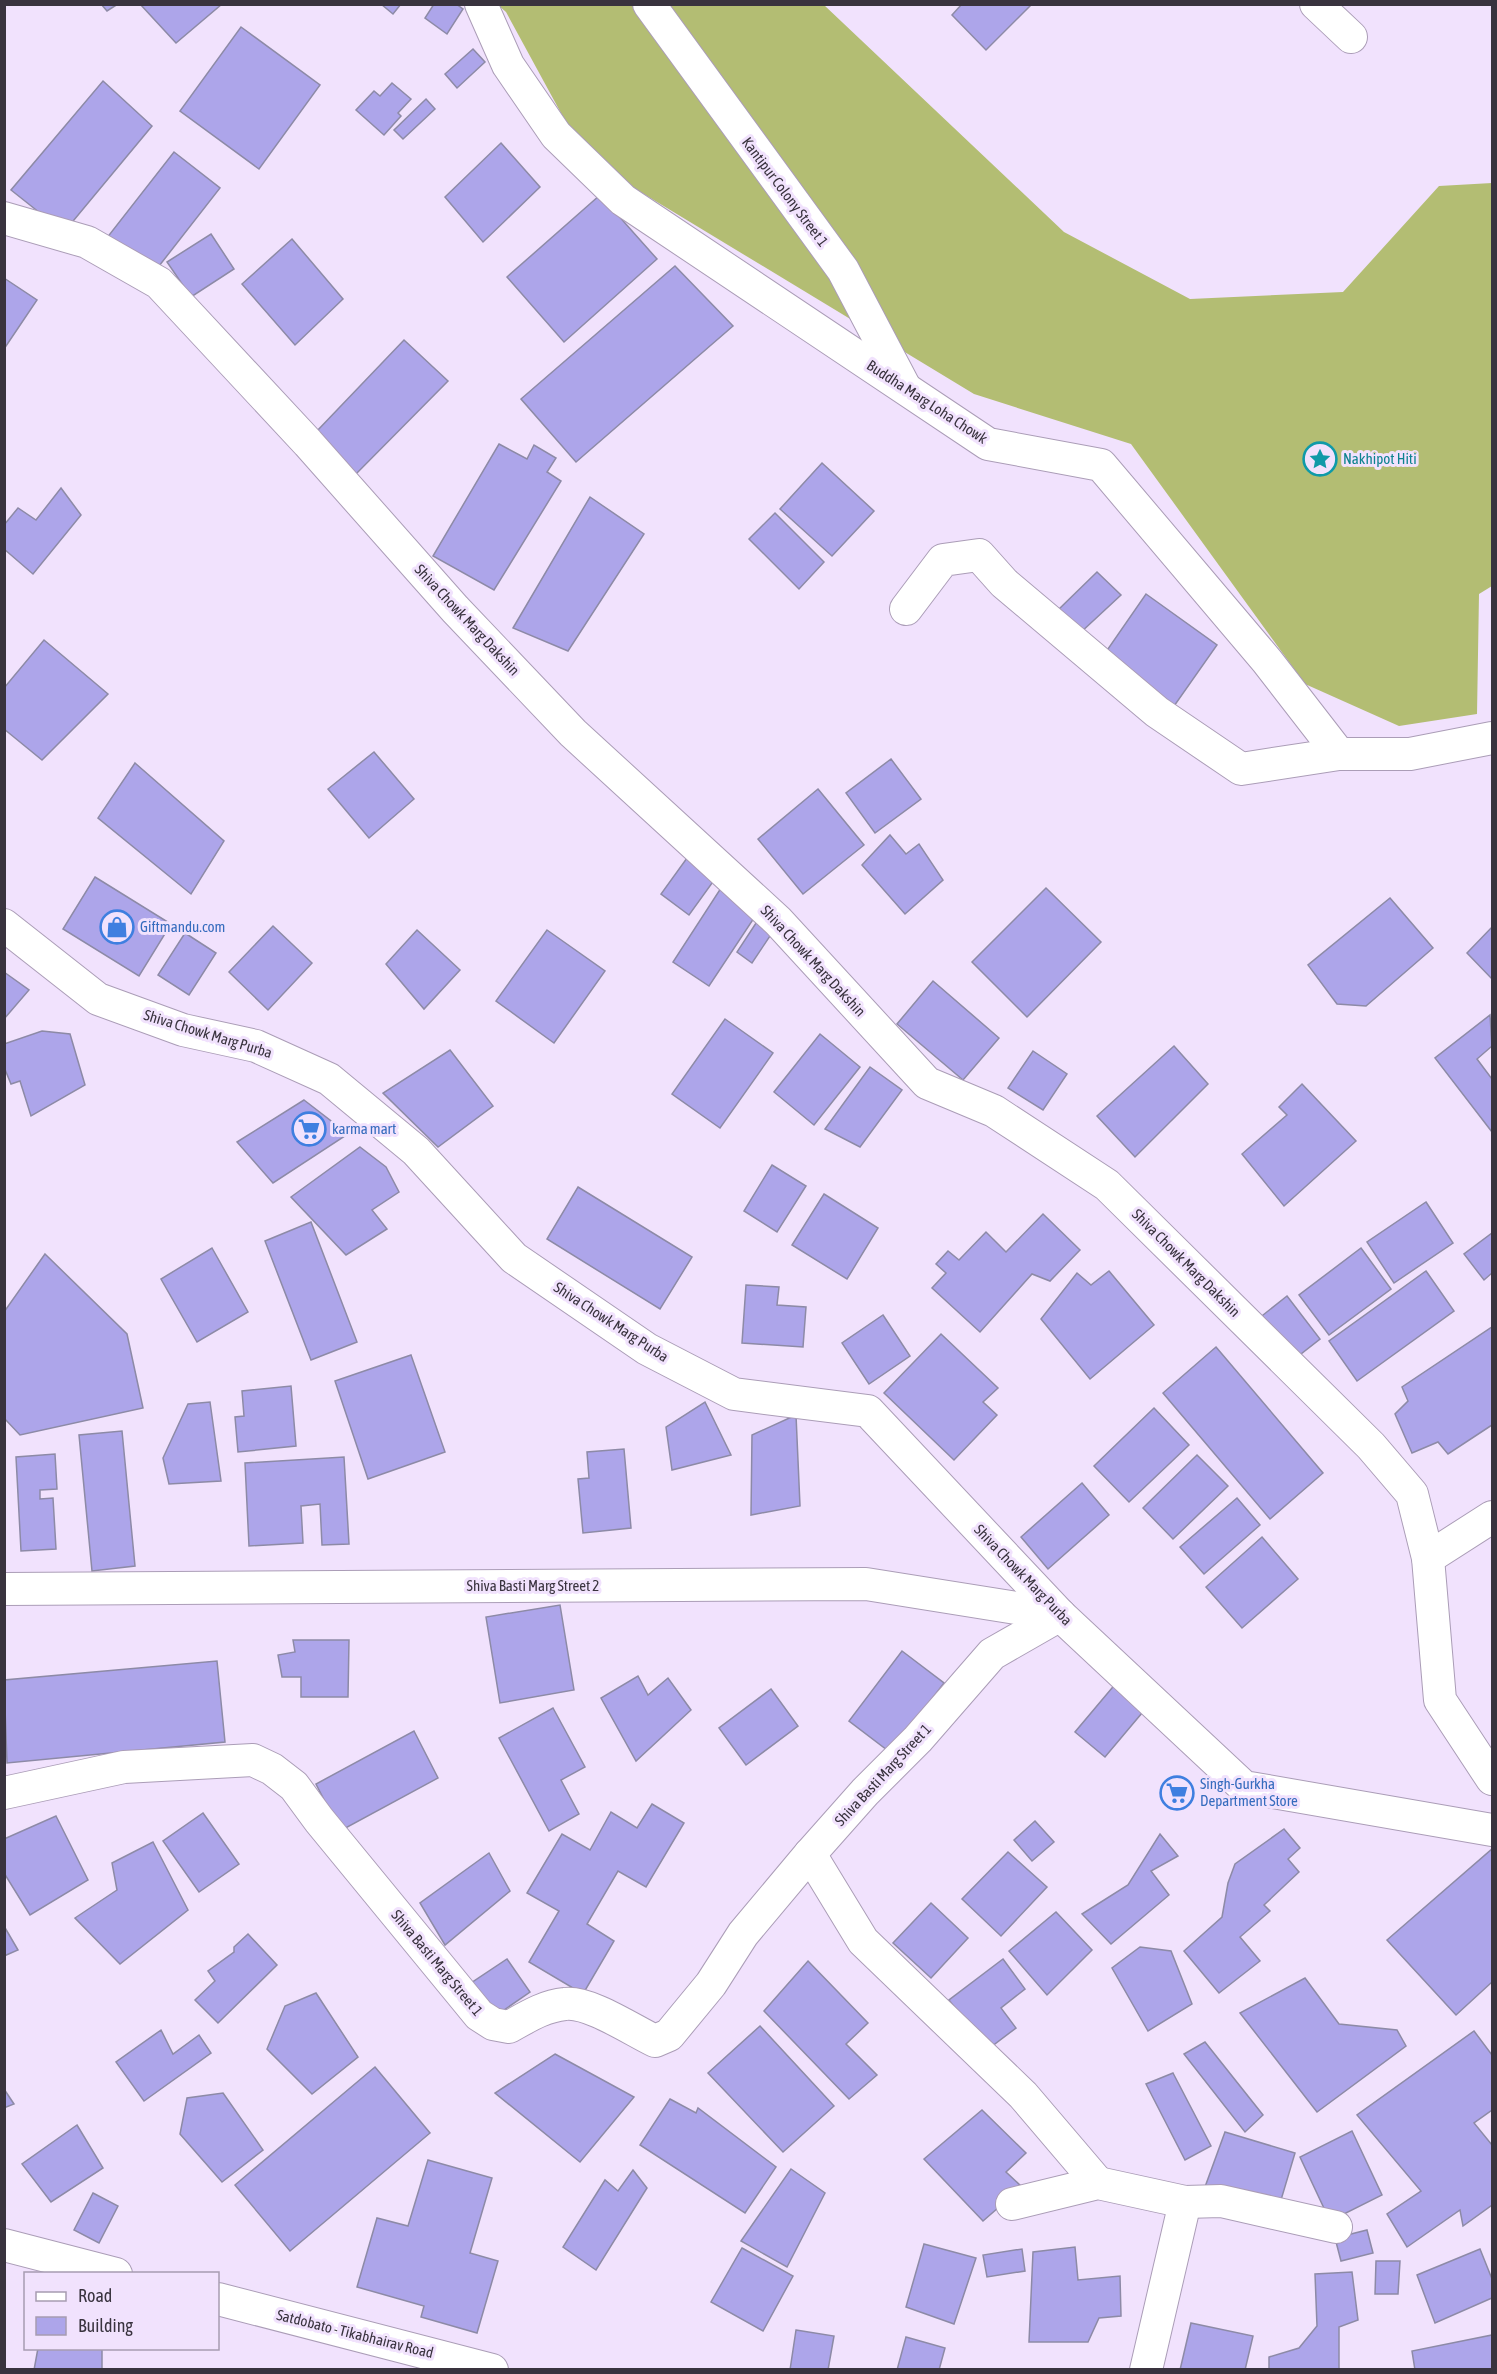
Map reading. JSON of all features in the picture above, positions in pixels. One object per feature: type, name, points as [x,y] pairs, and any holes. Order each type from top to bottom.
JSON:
[{"type":"street","name":"Buddha Marg Loha Chowk","points":[[481,4],[508,65],[556,135],[623,200],[988,444],[1101,465],[1267,661],[1339,753]]},
{"type":"street","name":"Kantipur Colony Street 1","points":[[649,4],[843,270],[906,389]]},
{"type":"street","points":[[1316,4],[1351,37]]},
{"type":"street","name":"Shiva Chowk Marg Dakshin","points":[[4,218],[87,242],[159,283],[308,443],[455,609],[565,725],[778,921],[927,1083],[994,1111],[1107,1185],[1371,1446],[1412,1494],[1428,1558],[1440,1700],[1492,1779]]},
{"type":"street","points":[[906,609],[944,560],[979,555],[1004,583],[1157,712],[1241,769],[1339,753],[1410,754],[1492,738]]},
{"type":"street","name":"Shiva Chowk Marg Purba","points":[[4,925],[98,999],[183,1030],[256,1046],[329,1079],[416,1151],[514,1258],[647,1348],[734,1394],[868,1411],[1060,1615],[1244,1787],[1492,1830]]},
{"type":"street","points":[[1428,1558],[1492,1517]]},
{"type":"street","name":"Shiva Basti Marg Street 2","points":[[4,1589],[866,1584],[1060,1615]]},
{"type":"street","name":"Shiva Basti Marg Street 1","points":[[4,1792],[124,1767],[253,1760],[272,1769],[294,1786],[319,1820],[479,2015],[493,2024],[509,2027],[540,2010],[567,2003],[590,2009],[655,2041],[669,2035],[711,1984],[743,1934],[810,1854],[865,1792],[918,1739],[992,1654],[1060,1615]]},
{"type":"street","points":[[810,1854],[863,1941],[1023,2095],[1098,2183]]},
{"type":"street","points":[[1012,2204],[1098,2183],[1185,2202],[1221,2201],[1336,2227]]},
{"type":"street","points":[[1146,2370],[1185,2202]]},
{"type":"street","points":[[4,2245],[108,2272]]},
{"type":"street","name":"Satdobato - Tikabhairav Road","points":[[219,2299],[492,2370]]},
{"type":"green space","points":[[498,5],[824,5],[1064,232],[1190,299],[1343,292],[1439,186],[1492,183],[1492,586],[1479,594],[1477,714],[1399,726],[1305,684],[1131,444],[974,394],[586,159],[506,12]]},
{"type":"building","points":[[101,4],[118,4],[107,11]]},
{"type":"building","points":[[140,4],[222,4],[176,43]]},
{"type":"building","points":[[381,4],[401,4],[393,14]]},
{"type":"building","points":[[434,4],[456,4],[463,9],[447,34],[425,18]]},
{"type":"building","points":[[962,4],[1032,4],[986,50],[952,15]]},
{"type":"building","points":[[241,27],[320,85],[259,169],[180,111]]},
{"type":"building","points":[[473,49],[485,62],[457,88],[445,74]]},
{"type":"building","points":[[103,81],[152,126],[64,232],[11,190]]},
{"type":"building","points":[[392,83],[411,99],[398,113],[401,116],[384,135],[356,110],[374,91],[380,96]]},
{"type":"building","points":[[426,99],[435,109],[403,139],[394,130]]},
{"type":"building","points":[[501,143],[540,187],[483,242],[445,197]]},
{"type":"building","points":[[174,152],[220,188],[152,275],[106,239]]},
{"type":"building","points":[[600,195],[657,259],[564,342],[507,277]]},
{"type":"building","points":[[211,234],[234,269],[191,297],[167,262]]},
{"type":"building","points":[[292,239],[343,299],[295,345],[242,284]]},
{"type":"building","points":[[675,266],[733,326],[576,462],[521,399]]},
{"type":"building","points":[[4,278],[37,300],[4,349]]},
{"type":"building","points":[[404,340],[448,381],[356,474],[316,432]]},
{"type":"building","points":[[499,444],[527,459],[534,445],[556,458],[547,472],[561,481],[494,590],[433,556]]},
{"type":"building","points":[[822,463],[874,511],[832,556],[780,509]]},
{"type":"building","points":[[61,488],[81,515],[33,574],[4,549],[4,525],[18,508],[36,520]]},
{"type":"building","points":[[590,497],[644,534],[568,651],[513,628]]},
{"type":"building","points":[[775,513],[824,562],[799,589],[749,539]]},
{"type":"building","points":[[1097,572],[1121,595],[1079,634],[1057,611]]},
{"type":"building","points":[[1146,594],[1217,645],[1172,709],[1101,659]]},
{"type":"building","points":[[44,640],[108,694],[42,760],[4,729],[4,688]]},
{"type":"building","points":[[374,752],[414,799],[369,838],[328,789]]},
{"type":"building","points":[[891,759],[921,799],[875,833],[846,793]]},
{"type":"building","points":[[135,763],[224,841],[191,894],[98,818]]},
{"type":"building","points":[[818,789],[864,845],[803,894],[758,839]]},
{"type":"building","points":[[890,835],[906,854],[919,844],[943,880],[905,914],[862,865]]},
{"type":"building","points":[[687,858],[715,879],[689,915],[661,894]]},
{"type":"building","name":"Giftmandu.com","points":[[95,877],[171,924],[139,976],[63,929]]},
{"type":"building","points":[[721,888],[758,912],[709,986],[673,962]]},
{"type":"building","points":[[1046,888],[1101,942],[1027,1017],[972,962]]},
{"type":"building","points":[[1390,898],[1433,948],[1366,1006],[1337,1004],[1308,965]]},
{"type":"building","points":[[760,917],[776,927],[752,963],[737,952]]},
{"type":"building","points":[[273,926],[312,963],[268,1010],[229,972]]},
{"type":"building","points":[[1492,927],[1492,979],[1467,953]]},
{"type":"building","points":[[417,930],[460,970],[424,1009],[386,964]]},
{"type":"building","points":[[547,930],[605,971],[554,1043],[496,1001]]},
{"type":"building","points":[[185,933],[216,953],[189,995],[158,975]]},
{"type":"building","points":[[4,972],[29,990],[4,1019]]},
{"type":"building","points":[[933,981],[999,1038],[963,1080],[897,1024]]},
{"type":"building","points":[[1490,1015],[1492,1046],[1477,1059],[1492,1079],[1492,1132],[1435,1058]]},
{"type":"building","points":[[725,1019],[773,1053],[720,1128],[672,1094]]},
{"type":"building","points":[[42,1031],[70,1034],[85,1085],[31,1116],[20,1081],[11,1084],[4,1067],[4,1044]]},
{"type":"building","points":[[820,1034],[860,1067],[814,1125],[774,1092]]},
{"type":"building","points":[[1174,1046],[1208,1084],[1135,1157],[1097,1116]]},
{"type":"building","points":[[450,1050],[493,1106],[438,1147],[383,1093]]},
{"type":"building","points":[[1033,1051],[1067,1074],[1043,1110],[1008,1088]]},
{"type":"building","points":[[870,1067],[902,1090],[860,1147],[825,1129]]},
{"type":"building","points":[[1302,1084],[1356,1141],[1284,1206],[1242,1154],[1287,1115],[1279,1107]]},
{"type":"building","points":[[304,1100],[348,1134],[273,1183],[237,1142]]},
{"type":"building","points":[[360,1147],[386,1167],[399,1192],[372,1210],[387,1229],[346,1255],[291,1197]]},
{"type":"building","points":[[772,1165],[806,1186],[777,1232],[744,1211]]},
{"type":"building","points":[[578,1187],[692,1257],[660,1309],[547,1239]]},
{"type":"building","points":[[824,1194],[878,1228],[847,1279],[792,1245]]},
{"type":"building","points":[[1426,1202],[1453,1243],[1394,1283],[1367,1242]]},
{"type":"building","points":[[1043,1214],[1080,1250],[1050,1281],[1032,1274],[980,1332],[932,1288],[946,1273],[936,1264],[948,1251],[959,1260],[986,1232],[1006,1252]]},
{"type":"building","points":[[311,1222],[357,1342],[311,1360],[265,1241]]},
{"type":"building","points":[[1492,1233],[1492,1273],[1484,1280],[1464,1254]]},
{"type":"building","points":[[212,1248],[248,1312],[197,1342],[161,1279]]},
{"type":"building","points":[[1361,1248],[1391,1289],[1329,1335],[1299,1295]]},
{"type":"building","points":[[45,1254],[127,1334],[143,1408],[20,1435],[4,1418],[4,1312]]},
{"type":"building","points":[[1109,1271],[1154,1325],[1090,1379],[1041,1319],[1077,1273],[1091,1285]]},
{"type":"building","points":[[1426,1271],[1454,1311],[1357,1381],[1329,1341]]},
{"type":"building","points":[[746,1285],[779,1287],[777,1305],[806,1307],[803,1347],[742,1343]]},
{"type":"building","points":[[1287,1296],[1320,1339],[1292,1361],[1258,1319]]},
{"type":"building","points":[[883,1315],[910,1356],[869,1384],[842,1343]]},
{"type":"building","points":[[1492,1327],[1492,1425],[1448,1454],[1438,1442],[1412,1453],[1395,1414],[1408,1401],[1402,1387]]},
{"type":"building","points":[[941,1334],[998,1388],[983,1402],[997,1415],[954,1460],[884,1393]]},
{"type":"building","points":[[1216,1347],[1323,1473],[1270,1519],[1163,1393]]},
{"type":"building","points":[[411,1355],[445,1452],[368,1479],[335,1381]]},
{"type":"building","points":[[291,1386],[296,1446],[238,1452],[235,1417],[244,1416],[242,1391]]},
{"type":"building","points":[[210,1402],[221,1481],[169,1484],[163,1458],[188,1404]]},
{"type":"building","points":[[705,1402],[731,1455],[672,1470],[666,1427]]},
{"type":"building","points":[[1154,1408],[1189,1445],[1129,1502],[1094,1466]]},
{"type":"building","points":[[796,1415],[800,1506],[751,1515],[752,1435]]},
{"type":"building","points":[[122,1431],[135,1566],[92,1571],[79,1435]]},
{"type":"building","points":[[624,1449],[631,1528],[583,1533],[578,1479],[589,1478],[587,1452]]},
{"type":"building","points":[[55,1454],[57,1489],[40,1490],[40,1499],[53,1498],[56,1549],[21,1551],[16,1457]]},
{"type":"building","points":[[1197,1455],[1228,1486],[1173,1539],[1143,1508]]},
{"type":"building","points":[[344,1457],[349,1544],[322,1545],[320,1504],[301,1506],[303,1543],[249,1546],[245,1463]]},
{"type":"building","points":[[1082,1483],[1109,1515],[1048,1569],[1021,1537]]},
{"type":"building","points":[[1237,1498],[1260,1525],[1204,1574],[1180,1547]]},
{"type":"building","points":[[1262,1537],[1298,1579],[1242,1628],[1206,1587]]},
{"type":"building","points":[[560,1605],[574,1690],[500,1703],[486,1617]]},
{"type":"building","points":[[293,1640],[349,1640],[348,1697],[301,1697],[301,1677],[282,1677],[278,1655],[295,1652]]},
{"type":"building","points":[[902,1651],[944,1683],[891,1753],[849,1721]]},
{"type":"building","points":[[217,1661],[225,1742],[7,1763],[4,1680]]},
{"type":"building","points":[[638,1676],[648,1695],[668,1678],[691,1710],[636,1761],[601,1698]]},
{"type":"building","points":[[1117,1682],[1147,1707],[1105,1757],[1075,1732]]},
{"type":"building","points":[[771,1689],[798,1726],[746,1765],[719,1728]]},
{"type":"building","points":[[553,1708],[585,1767],[561,1780],[579,1814],[549,1831],[499,1738]]},
{"type":"building","points":[[414,1731],[438,1778],[340,1831],[316,1784]]},
{"type":"building","points":[[652,1804],[684,1823],[646,1887],[618,1871],[587,1924],[614,1941],[583,1994],[529,1962],[559,1911],[527,1893],[562,1834],[590,1850],[611,1812],[637,1828]]},
{"type":"building","points":[[203,1813],[239,1864],[199,1892],[163,1841]]},
{"type":"building","points":[[56,1816],[88,1880],[30,1915],[4,1873],[4,1839]]},
{"type":"building","points":[[1035,1821],[1054,1842],[1032,1861],[1014,1840]]},
{"type":"building","points":[[1284,1829],[1300,1848],[1288,1859],[1299,1872],[1264,1905],[1270,1911],[1240,1937],[1260,1961],[1219,1993],[1184,1951],[1222,1917],[1228,1883],[1235,1864]]},
{"type":"building","points":[[1160,1834],[1178,1856],[1151,1871],[1169,1895],[1111,1944],[1082,1914],[1128,1885]]},
{"type":"building","points":[[153,1842],[188,1910],[120,1964],[75,1918],[117,1890],[112,1863]]},
{"type":"building","points":[[1492,1849],[1492,1982],[1456,2015],[1387,1940]]},
{"type":"building","points":[[1008,1852],[1047,1887],[1001,1936],[962,1899]]},
{"type":"building","points":[[489,1853],[510,1891],[445,1945],[420,1903]]},
{"type":"building","points":[[931,1903],[968,1938],[931,1978],[893,1943]]},
{"type":"building","points":[[1056,1912],[1092,1950],[1047,1995],[1009,1951]]},
{"type":"building","points":[[4,1926],[18,1950],[4,1956]]},
{"type":"building","points":[[248,1934],[277,1965],[218,2023],[195,2000],[215,1981],[208,1971],[234,1952],[234,1947]]},
{"type":"building","points":[[1140,1947],[1171,1951],[1192,2004],[1148,2031],[1112,1968]]},
{"type":"building","points":[[507,1959],[530,1992],[494,2017],[471,1983]]},
{"type":"building","points":[[1003,1959],[1025,1989],[1001,2008],[1016,2028],[987,2050],[949,2000]]},
{"type":"building","points":[[808,1961],[868,2023],[846,2044],[877,2075],[849,2099],[764,2011]]},
{"type":"building","points":[[1305,1978],[1339,2024],[1397,2030],[1406,2046],[1317,2112],[1240,2013]]},
{"type":"building","points":[[316,1993],[358,2057],[312,2094],[267,2049],[285,2006]]},
{"type":"building","points":[[760,2026],[834,2106],[783,2152],[708,2073]]},
{"type":"building","points":[[161,2030],[173,2054],[199,2035],[211,2053],[144,2101],[116,2062]]},
{"type":"building","points":[[1474,2031],[1492,2055],[1492,2110],[1474,2123],[1492,2145],[1492,2205],[1463,2226],[1460,2210],[1407,2247],[1387,2214],[1421,2191],[1357,2115]]},
{"type":"building","points":[[1205,2042],[1263,2115],[1245,2132],[1184,2054]]},
{"type":"building","points":[[555,2054],[634,2097],[580,2162],[495,2093]]},
{"type":"building","points":[[375,2067],[430,2133],[290,2251],[235,2185]]},
{"type":"building","points":[[1173,2073],[1211,2146],[1185,2160],[1146,2084]]},
{"type":"building","points":[[4,2089],[14,2104],[4,2108]]},
{"type":"building","points":[[223,2093],[263,2150],[222,2182],[180,2134],[187,2098]]},
{"type":"building","points":[[670,2099],[696,2113],[698,2108],[776,2167],[745,2213],[640,2145]]},
{"type":"building","points":[[982,2110],[1026,2153],[1006,2172],[1022,2187],[983,2221],[924,2159]]},
{"type":"building","points":[[77,2125],[103,2168],[51,2202],[22,2164]]},
{"type":"building","points":[[1352,2131],[1382,2195],[1330,2221],[1300,2157]]},
{"type":"building","points":[[1225,2132],[1295,2153],[1281,2200],[1205,2187]]},
{"type":"building","points":[[428,2160],[492,2178],[470,2253],[498,2261],[477,2333],[421,2317],[424,2306],[357,2287],[377,2218],[408,2226]]},
{"type":"building","points":[[791,2169],[825,2193],[787,2267],[741,2241]]},
{"type":"building","points":[[633,2170],[647,2188],[596,2270],[563,2247],[605,2180],[618,2191]]},
{"type":"building","points":[[93,2193],[118,2206],[99,2243],[74,2230]]},
{"type":"building","points":[[1367,2230],[1373,2253],[1341,2261],[1335,2238]]},
{"type":"building","points":[[924,2244],[976,2258],[954,2324],[906,2307]]},
{"type":"building","points":[[1075,2247],[1078,2280],[1120,2276],[1121,2316],[1099,2318],[1088,2342],[1029,2342],[1033,2252]]},
{"type":"building","points":[[742,2248],[793,2276],[763,2331],[711,2302]]},
{"type":"building","points":[[1022,2249],[1025,2271],[987,2277],[983,2255]]},
{"type":"building","points":[[1480,2249],[1492,2279],[1492,2298],[1435,2323],[1417,2275]]},
{"type":"building","points":[[1376,2261],[1400,2261],[1398,2294],[1375,2294]]},
{"type":"building","points":[[1352,2272],[1358,2320],[1339,2327],[1339,2370],[1269,2370],[1269,2357],[1299,2348],[1317,2326],[1315,2274]]},
{"type":"building","points":[[1191,2323],[1253,2336],[1245,2370],[1180,2370]]},
{"type":"building","points":[[796,2330],[834,2336],[828,2370],[790,2370]]},
{"type":"building","points":[[1492,2335],[1492,2370],[1415,2370],[1412,2351]]},
{"type":"building","points":[[906,2337],[945,2348],[939,2370],[897,2370]]},
{"type":"building","points":[[38,2350],[102,2350],[102,2370],[34,2370]]},
{"type":"place","name":"Nakhipot Hiti","points":[[1320,459]]},
{"type":"place","name":"Giftmandu.com","points":[[117,927]]},
{"type":"place","name":"karma mart","points":[[309,1129]]},
{"type":"place","name":"Singh-Gurkha Department Store","points":[[1177,1793]]}]
